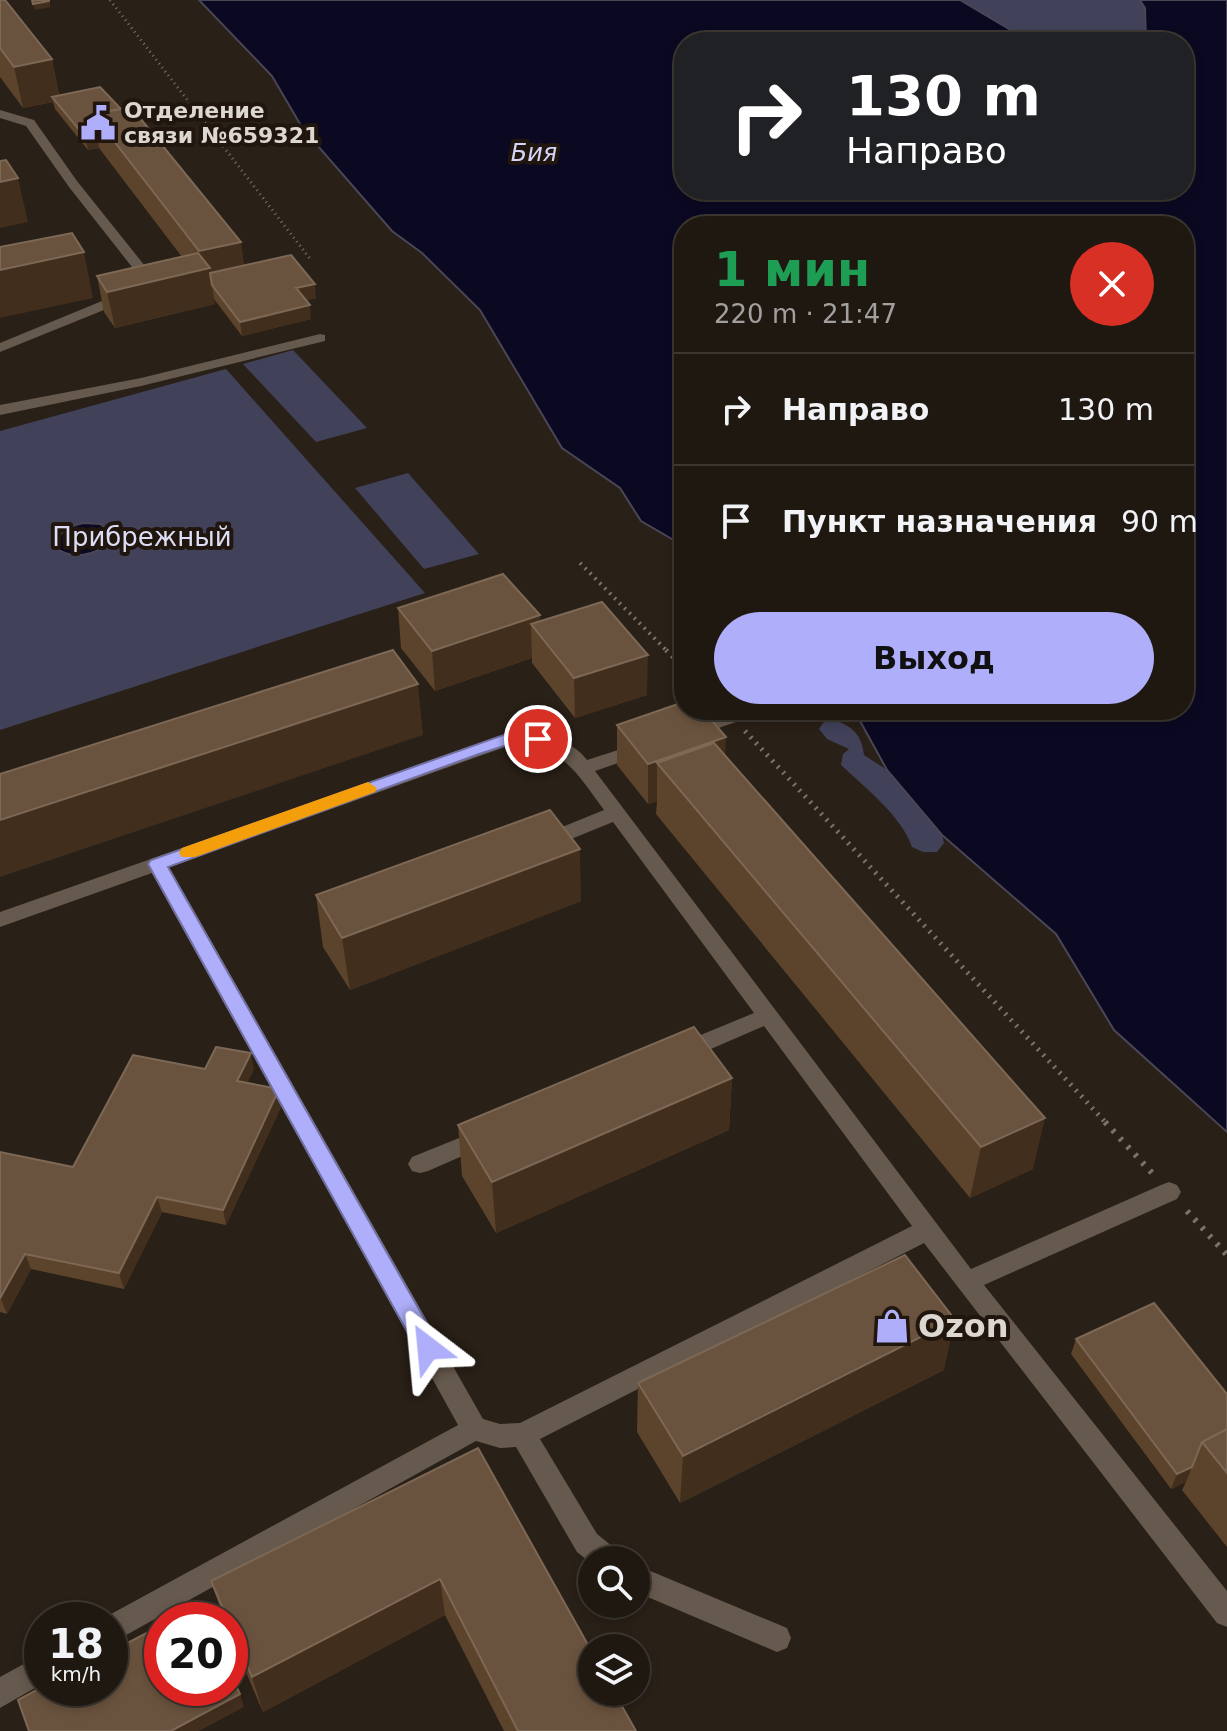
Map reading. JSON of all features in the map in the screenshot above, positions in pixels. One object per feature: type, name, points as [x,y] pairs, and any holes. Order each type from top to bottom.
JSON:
[{"type":"street","points":[[0,114],[30,123],[73,184],[150,281],[141,290],[0,348]]},
{"type":"street","points":[[0,410],[141,382],[320,338]]},
{"type":"street","points":[[583,768],[723,720]]},
{"type":"street","points":[[0,920],[515,737],[538,739],[558,746],[575,757],[967,1282],[1227,1613]]},
{"type":"street","points":[[516,853],[616,813]]},
{"type":"street","points":[[157,864],[474,1429]]},
{"type":"street","points":[[666,1059],[767,1016]]},
{"type":"street","points":[[420,1164],[507,1127]]},
{"type":"street","points":[[967,1282],[1169,1192]]},
{"type":"street","points":[[128,1620],[474,1429],[500,1436],[523,1435],[928,1229]]},
{"type":"street","points":[[523,1435],[591,1546]]},
{"type":"street","points":[[650,1584],[777,1638]]},
{"type":"street","points":[[0,1694],[24,1679]]},
{"type":"path","points":[[110,0],[311,260]]},
{"type":"path","points":[[580,563],[674,658]]},
{"type":"path","points":[[735,720],[1227,1255]]},
{"type":"green space","points":[[960,0],[1140,0],[1145,8],[1146,32],[1014,32]]},
{"type":"green space","points":[[293,350],[367,428],[316,442],[243,364]]},
{"type":"green space","name":"Прибрежный","points":[[226,369],[425,593],[0,730],[0,431]]},
{"type":"green space","points":[[408,473],[479,554],[424,569],[355,488]]},
{"type":"green space","points":[[834,720],[854,731],[861,741],[864,755],[887,770],[942,835],[944,843],[937,852],[923,852],[912,847],[891,813],[841,765],[843,754],[849,749],[827,739],[819,729],[823,723]]},
{"type":"water","name":"Бия","points":[[199,0],[960,0],[1014,32],[674,32],[674,200],[1194,200],[1194,32],[1146,32],[1145,8],[1140,0],[1227,0],[1227,1132],[1114,1030],[1056,934],[942,835],[887,770],[860,720],[1194,720],[1194,216],[674,216],[674,540],[641,521],[620,488],[562,448],[480,310],[422,253],[392,231],[303,129],[272,76]]},
{"type":"water","points":[[83,523],[100,524],[111,532],[109,542],[97,551],[83,555],[69,554],[56,548],[54,543],[66,528]]},
{"type":"building","points":[[0,0],[5,0],[52,59],[14,67],[0,48]]},
{"type":"building","points":[[32,0],[49,0],[49,1],[33,4]]},
{"type":"building","points":[[100,87],[121,109],[93,114],[97,135],[85,137],[52,97]]},
{"type":"building","points":[[131,107],[241,242],[199,251],[93,114]]},
{"type":"building","points":[[6,160],[18,178],[0,182],[0,161]]},
{"type":"building","points":[[72,233],[84,252],[0,270],[0,247]]},
{"type":"building","points":[[198,253],[210,268],[107,292],[97,276]]},
{"type":"building","points":[[291,255],[315,284],[296,288],[310,305],[240,322],[212,285],[210,273]]},
{"type":"building","points":[[503,574],[540,615],[432,651],[398,608]]},
{"type":"building","points":[[602,602],[648,655],[574,678],[531,624]]},
{"type":"building","points":[[393,650],[418,684],[0,820],[0,774]]},
{"type":"building","points":[[674,705],[674,720],[712,720],[726,737],[648,764],[617,725]]},
{"type":"building","points":[[714,743],[1045,1118],[981,1147],[657,763]]},
{"type":"building","points":[[550,810],[580,849],[342,938],[316,895]]},
{"type":"building","points":[[694,1027],[732,1078],[492,1182],[458,1125]]},
{"type":"building","points":[[216,1047],[251,1053],[237,1081],[279,1089],[223,1210],[157,1197],[119,1273],[25,1254],[0,1298],[0,1152],[73,1167],[133,1055],[205,1069]]},
{"type":"building","points":[[905,1255],[955,1320],[683,1456],[638,1383]]},
{"type":"building","points":[[1154,1303],[1227,1394],[1227,1429],[1202,1442],[1192,1467],[1177,1474],[1076,1339]]},
{"type":"building","points":[[1227,1429],[1227,1473],[1202,1442]]},
{"type":"building","points":[[478,1448],[582,1634],[578,1634],[578,1706],[622,1706],[636,1731],[518,1731],[440,1579],[252,1677],[248,1668],[248,1602],[220,1602],[211,1581]]},
{"type":"building","points":[[144,1634],[144,1706],[218,1706],[171,1731],[29,1731],[18,1700],[24,1697],[24,1706],[128,1706],[128,1643]]},
{"type":"slow traffic","points":[[188,853],[368,788]]},
{"type":"place","name":"Отделение связи №659321","points":[[98,123]]},
{"type":"place","name":"Ozon","points":[[892,1326]]},
{"type":"route","points":[[428,1348],[157,864],[473,750],[515,737],[538,739]]}]
